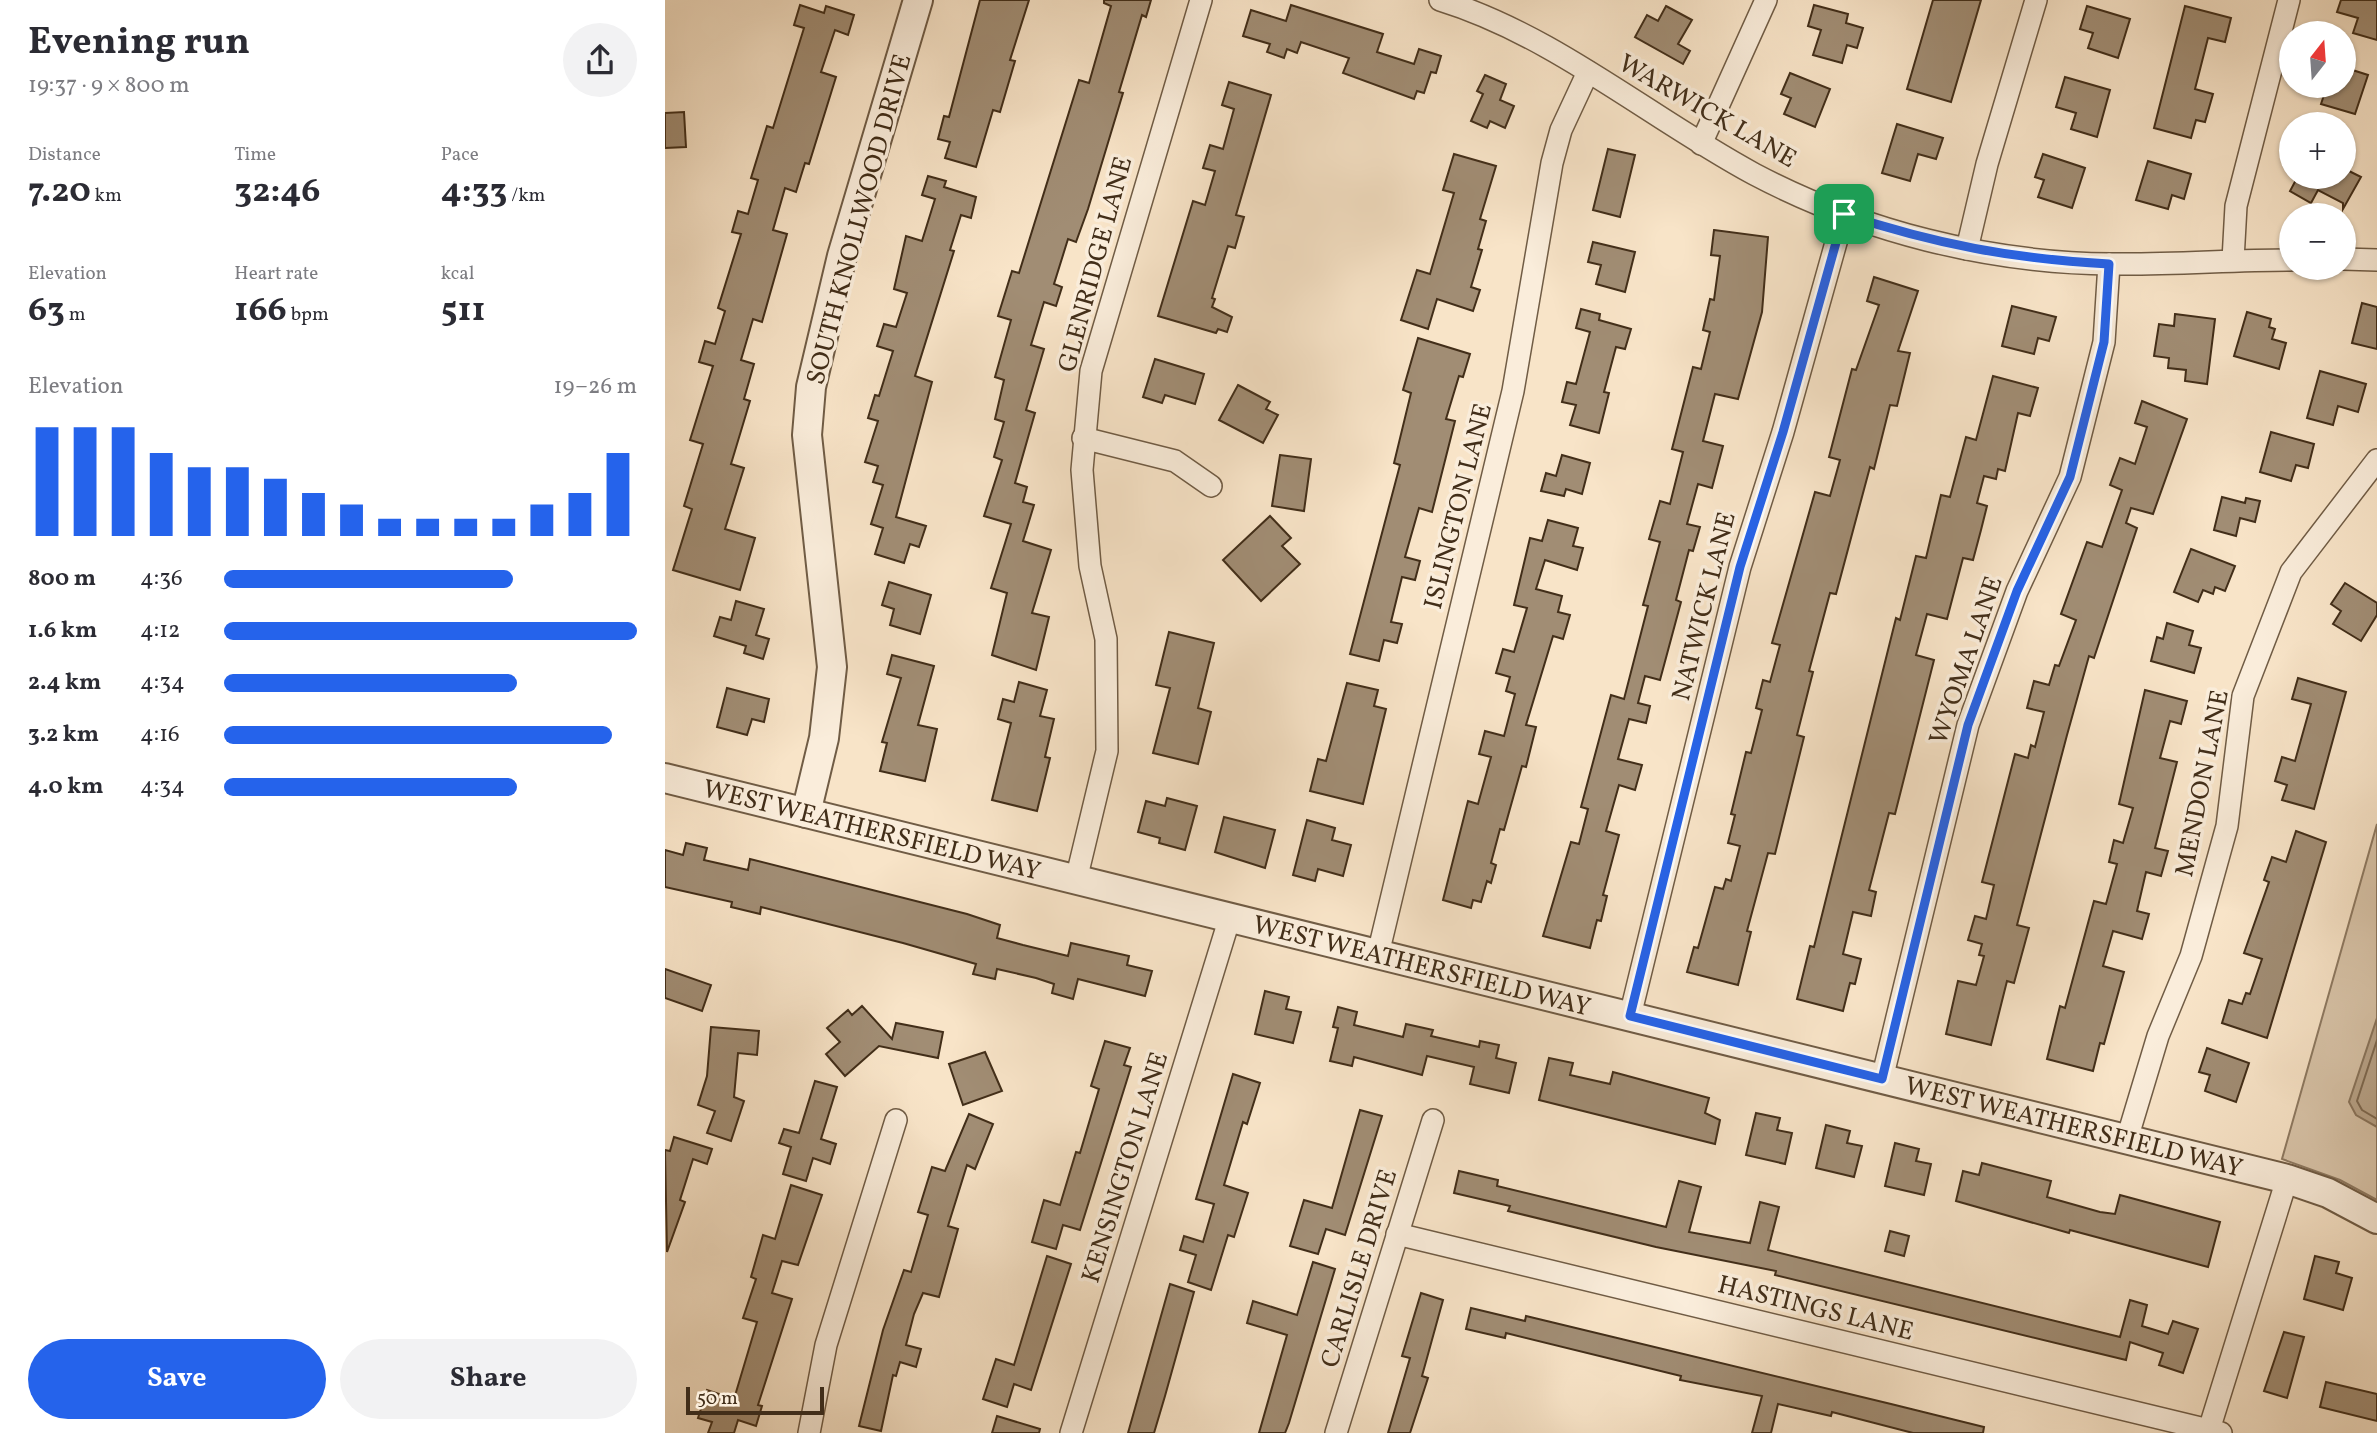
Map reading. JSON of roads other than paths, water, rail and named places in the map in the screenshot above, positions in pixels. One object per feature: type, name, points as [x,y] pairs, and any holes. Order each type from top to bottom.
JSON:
[{"type":"street","name":"SOUTH KNOLLWOOD DRIVE","points":[[806,813],[824,738],[832,667],[807,435],[811,387],[842,256],[918,0]]},
{"type":"street","name":"GLENRIDGE LANE","points":[[1076,880],[1107,751],[1106,639],[1090,566],[1082,470],[1091,371],[1101,328],[1201,0]]},
{"type":"street","name":"WARWICK LANE","points":[[1440,0],[1476,5],[1701,144],[1758,176],[1844,214],[1923,240],[1967,249],[2109,264],[2279,260]]},
{"type":"street","points":[[1701,144],[1766,0]]},
{"type":"street","points":[[1967,249],[1987,164],[2036,0]]},
{"type":"street","points":[[2234,260],[2236,205],[2289,0]]},
{"type":"street","name":"ISLINGTON LANE","points":[[1378,954],[1514,391],[1552,163],[1561,130],[1588,72]]},
{"type":"street","name":"NATWICK LANE","points":[[1630,1016],[1740,567],[1783,432],[1844,214]]},
{"type":"street","points":[[2356,259],[2377,260]]},
{"type":"street","name":"WYOMA LANE","points":[[1882,1079],[1968,725],[2017,591],[2070,477],[2104,342],[2109,264]]},
{"type":"street","points":[[1083,438],[1175,461],[1211,486]]},
{"type":"street","name":"MENDON LANE","points":[[2127,1139],[2158,1036],[2191,956],[2227,826],[2243,696],[2291,572],[2377,460]]},
{"type":"street","name":"WEST WEATHERSFIELD WAY","points":[[665,778],[2287,1179],[2328,1193],[2377,1219]]},
{"type":"street","name":"KENSINGTON LANE","points":[[1071,1433],[1230,918]]},
{"type":"street","points":[[809,1433],[826,1345],[896,1120]]},
{"type":"street","name":"CARLISLE DRIVE","points":[[1336,1433],[1433,1120]]},
{"type":"street","points":[[2212,1432],[2287,1179]]},
{"type":"street","name":"HASTINGS LANE","points":[[1397,1234],[2212,1432]]},
{"type":"water","points":[[2377,1018],[2377,1127],[2356,1115],[2349,1102]]}]
